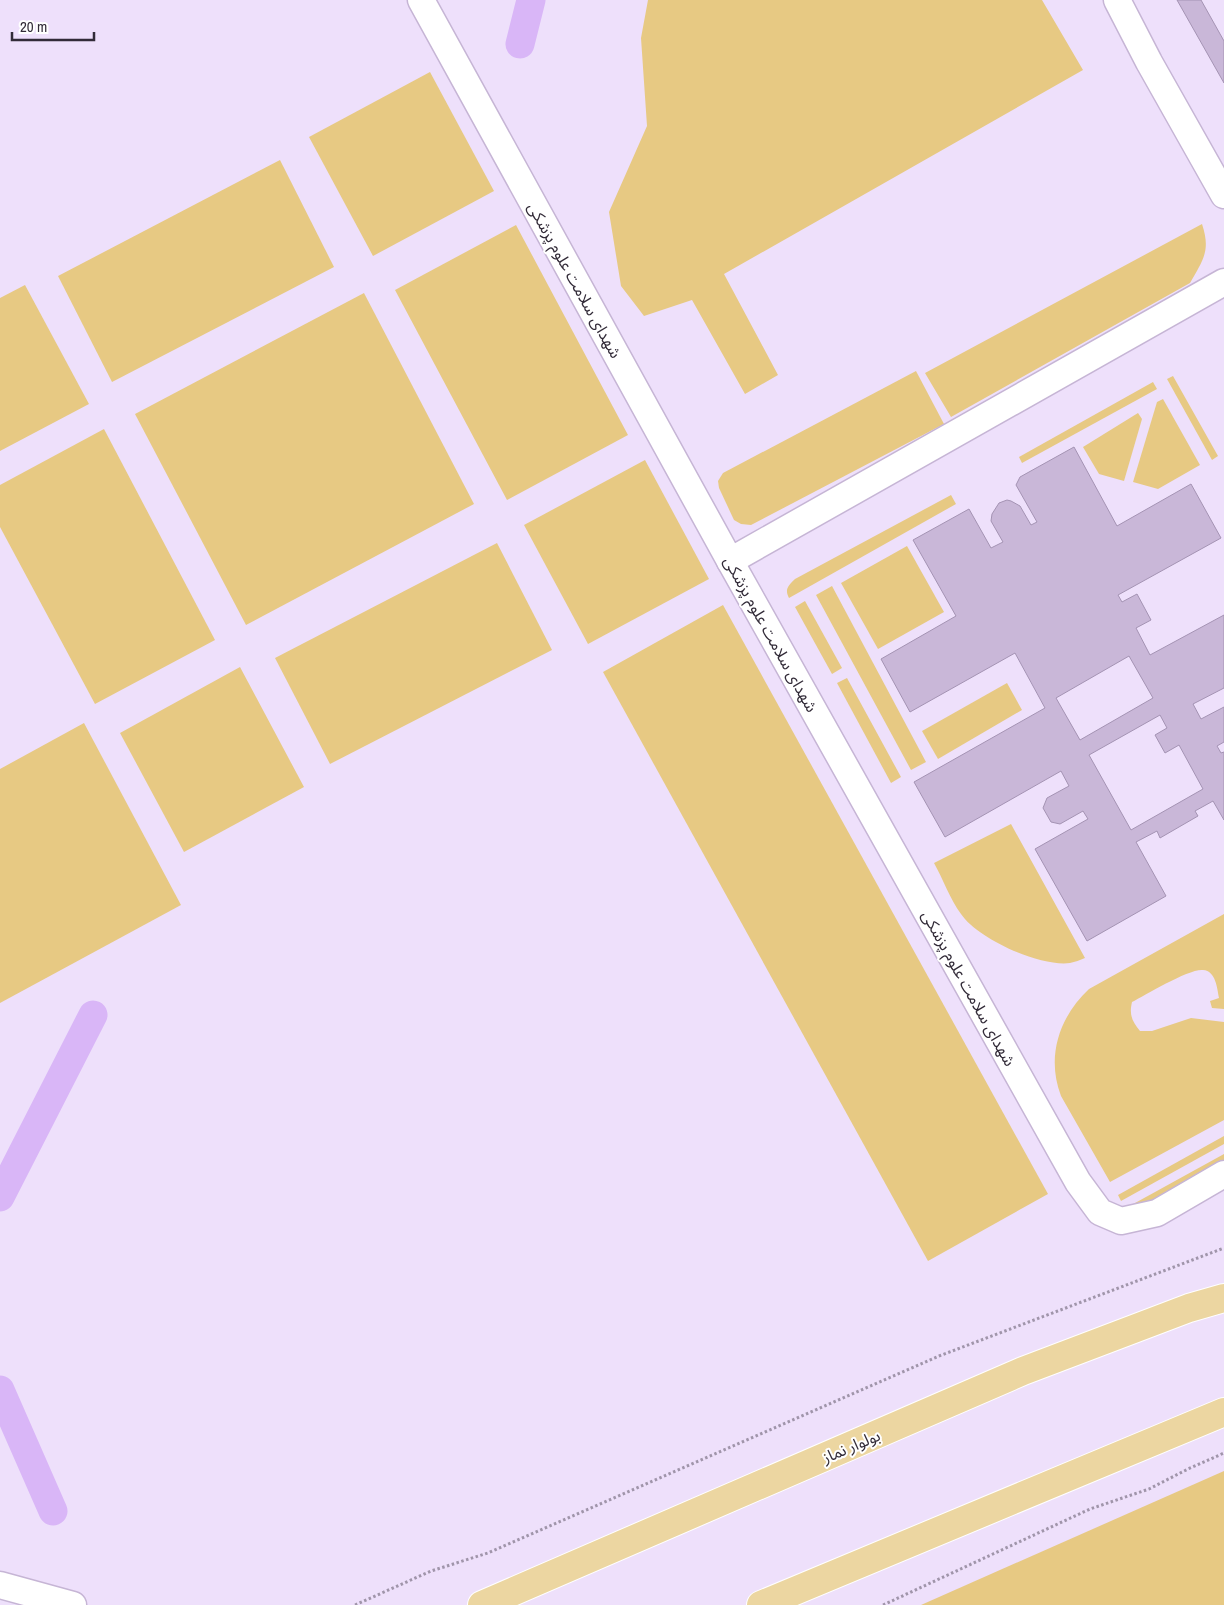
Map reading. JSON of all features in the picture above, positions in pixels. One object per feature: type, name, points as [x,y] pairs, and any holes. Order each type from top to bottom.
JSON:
[{"type":"main road","name":"بولوار نماز","points":[[482,1605],[1023,1371],[1189,1308],[1224,1298]]},
{"type":"main road","points":[[761,1605],[1224,1412]]},
{"type":"lane","name":"شهدای سلامت علوم پزشکی","points":[[421,0],[730,562],[1078,1182],[1100,1212],[1121,1221],[1156,1213],[1224,1174]]},
{"type":"lane","points":[[1117,0],[1149,62],[1224,195]]},
{"type":"lane","points":[[730,562],[1224,282]]},
{"type":"lane","points":[[0,1585],[73,1605]]},
{"type":"path","points":[[355,1605],[431,1571],[488,1553],[939,1356],[1224,1248]]},
{"type":"path","points":[[883,1605],[1090,1509],[1149,1489],[1224,1453]]},
{"type":"shaded area","points":[[648,0],[1042,0],[1083,70],[724,274],[778,375],[745,394],[692,300],[644,316],[621,286],[609,212],[647,126],[641,38]]},
{"type":"shaded area","points":[[430,72],[494,191],[373,256],[309,137]]},
{"type":"shaded area","points":[[280,160],[334,267],[112,382],[58,276]]},
{"type":"shaded area","points":[[1202,224],[1206,248],[1202,261],[1190,283],[951,417],[925,373]]},
{"type":"shaded area","points":[[516,225],[628,435],[507,500],[395,290]]},
{"type":"shaded area","points":[[25,285],[89,404],[0,451],[0,298]]},
{"type":"shaded area","points":[[364,293],[474,504],[246,625],[135,414]]},
{"type":"shaded area","points":[[916,371],[944,424],[751,525],[741,524],[734,520],[719,488],[718,481],[723,473]]},
{"type":"shaded area","points":[[1173,376],[1218,456],[1212,460],[1167,379]]},
{"type":"shaded area","points":[[1153,382],[1157,389],[1022,463],[1019,457]]},
{"type":"shaded area","points":[[1163,399],[1200,465],[1158,489],[1133,482],[1157,402]]},
{"type":"shaded area","points":[[1138,413],[1142,419],[1124,481],[1099,474],[1083,447]]},
{"type":"shaded area","points":[[104,429],[215,640],[95,704],[0,527],[0,485]]},
{"type":"shaded area","points":[[645,460],[709,579],[588,644],[524,525]]},
{"type":"shaded area","points":[[951,495],[956,504],[789,598],[787,590],[795,579]]},
{"type":"shaded area","points":[[497,543],[552,650],[330,764],[275,658]]},
{"type":"shaded area","points":[[907,546],[944,612],[878,649],[841,583]]},
{"type":"shaded area","points":[[832,586],[926,762],[911,770],[816,595]]},
{"type":"shaded area","points":[[805,601],[842,668],[832,674],[795,607]]},
{"type":"shaded area","points":[[723,605],[1048,1194],[928,1261],[603,672]]},
{"type":"shaded area","points":[[240,667],[304,787],[184,852],[120,733]]},
{"type":"shaded area","points":[[847,678],[901,777],[891,783],[837,683]]},
{"type":"shaded area","points":[[1007,683],[1022,710],[938,759],[922,731]]},
{"type":"shaded area","points":[[84,723],[181,905],[0,1003],[0,769]]},
{"type":"shaded area","points":[[1011,824],[1085,958],[1070,963],[1057,963],[1027,956],[995,942],[981,933],[969,923],[953,902],[934,863]]},
{"type":"shaded area","points":[[1224,914],[1224,1009],[1212,1008],[1210,1001],[1219,998],[1216,985],[1211,973],[1203,970],[1178,977],[1132,1002],[1131,1014],[1133,1021],[1140,1031],[1152,1031],[1191,1018],[1224,1022],[1224,1120],[1110,1182],[1061,1096],[1055,1067],[1055,1052],[1063,1025],[1070,1012],[1089,989]]},
{"type":"shaded area","points":[[1224,1136],[1224,1144],[1121,1201],[1118,1195]]},
{"type":"shaded area","points":[[1224,1154],[1224,1161],[1129,1213],[1126,1208]]},
{"type":"shaded area","points":[[1224,1471],[1224,1605],[921,1605]]},
{"type":"building","points":[[1177,0],[1201,0],[1224,41],[1224,83]]},
{"type":"building","points":[[1074,447],[1117,526],[1191,484],[1221,538],[1118,595],[1122,602],[1137,594],[1151,620],[1136,628],[1150,655],[1224,615],[1224,688],[1193,704],[1201,719],[1224,707],[1224,742],[1217,746],[1221,753],[1224,752],[1224,820],[1213,801],[1195,811],[1198,816],[1160,838],[1157,831],[1136,842],[1166,896],[1087,941],[1035,849],[1088,819],[1083,811],[1060,824],[1051,822],[1043,808],[1047,798],[1069,786],[1061,771],[945,837],[914,782],[1045,708],[1015,653],[910,712],[881,659],[956,616],[913,540],[969,509],[991,548],[1003,542],[991,521],[992,514],[999,503],[1007,500],[1020,506],[1031,525],[1037,522],[1016,485],[1020,477]],"holes":[[[1129,656],[1153,698],[1080,740],[1056,698]],[[1160,715],[1167,728],[1155,735],[1165,753],[1179,745],[1203,789],[1131,830],[1089,755]]]},
{"type":"waterway","points":[[520,44],[531,0]]},
{"type":"waterway","points":[[0,1197],[93,1015]]},
{"type":"waterway","points":[[0,1390],[53,1511]]}]
